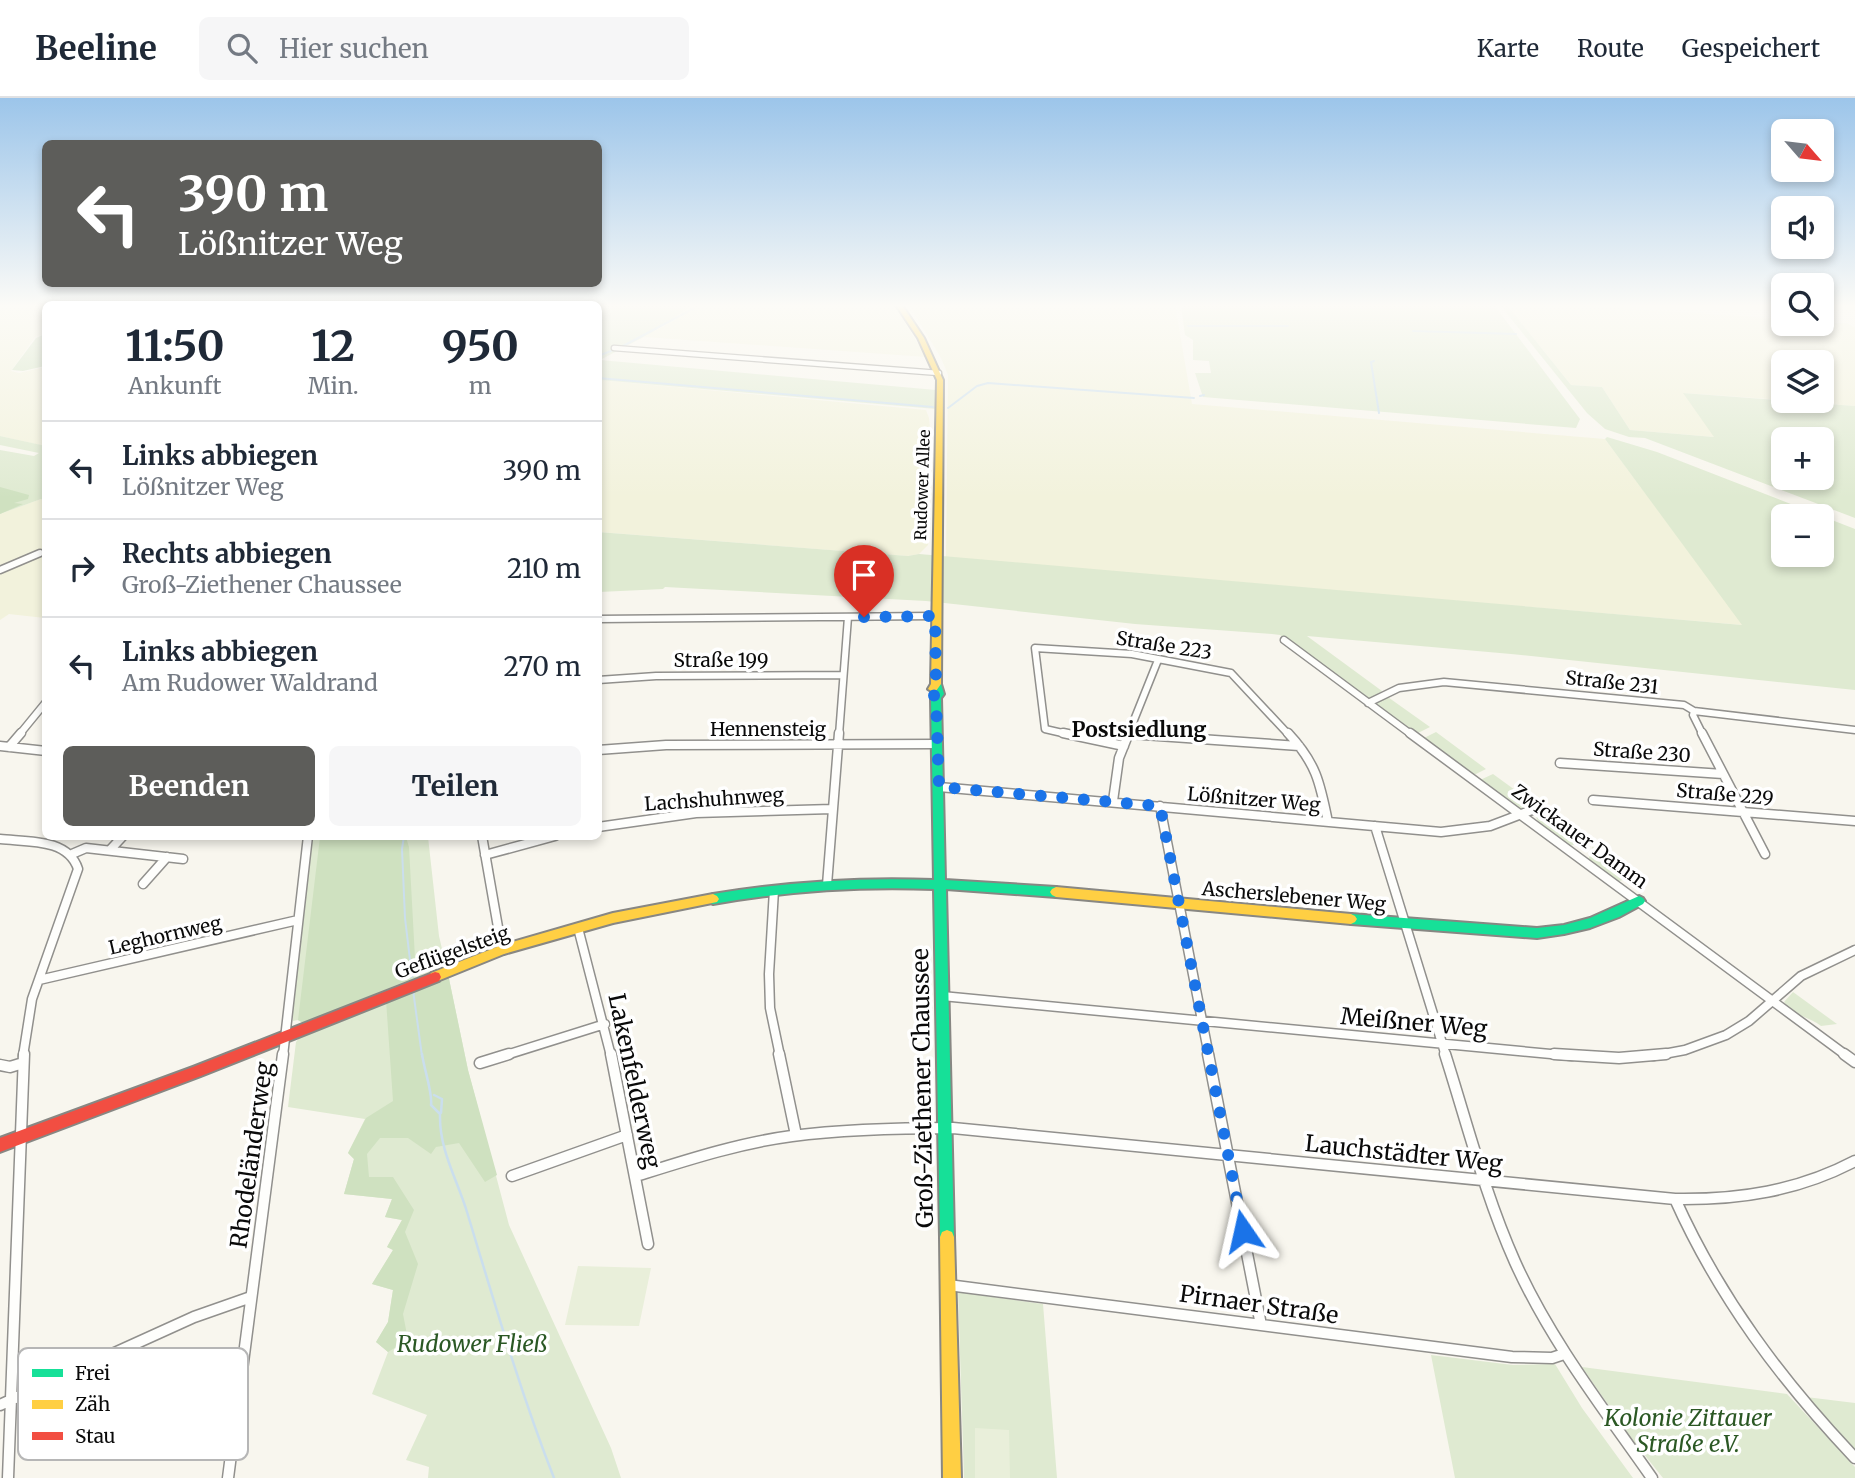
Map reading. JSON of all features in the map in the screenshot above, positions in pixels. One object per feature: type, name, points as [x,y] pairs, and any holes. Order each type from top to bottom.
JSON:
[{"type":"street","points":[[892,369],[939,373]]},
{"type":"street","name":"Rudower Allee","points":[[935,593],[937,369]]},
{"type":"street","points":[[0,570],[40,554]]},
{"type":"street","name":"Groß-Ziethener Chaussee","points":[[935,593],[936,684],[933,694],[936,698],[939,787],[952,1478]]},
{"type":"street","points":[[602,620],[935,616]]},
{"type":"street","points":[[827,884],[848,617]]},
{"type":"street","name":"Zwickauer Damm","points":[[1284,639],[1855,1062]]},
{"type":"street","name":"Straße 223","points":[[1124,746],[1045,729],[1035,648],[1109,652],[1231,673],[1300,746],[1319,776],[1328,821]]},
{"type":"street","points":[[1112,801],[1119,758],[1158,660]]},
{"type":"street","name":"Straße 199","points":[[602,680],[656,676],[843,675]]},
{"type":"street","name":"Straße 231","points":[[1368,703],[1383,693],[1399,688],[1422,683],[1456,682],[1684,705],[1694,711],[1855,730]]},
{"type":"street","points":[[9,747],[42,707]]},
{"type":"street","points":[[1694,711],[1693,715],[1765,854]]},
{"type":"street","points":[[1129,734],[1300,746]]},
{"type":"street","name":"Hennensteig","points":[[602,750],[666,745],[937,744]]},
{"type":"street","points":[[0,746],[42,751]]},
{"type":"street","name":"Straße 230","points":[[1560,762],[1723,774]]},
{"type":"street","name":"Lößnitzer Weg","points":[[939,787],[1452,832],[1490,826],[1522,816]]},
{"type":"street","name":"Straße 229","points":[[1593,800],[1855,821]]},
{"type":"street","points":[[1160,806],[1261,1325]]},
{"type":"street","points":[[1522,816],[1540,807]]},
{"type":"street","name":"Lachshuhnweg","points":[[602,826],[696,813],[832,809]]},
{"type":"street","points":[[1375,826],[1484,1180],[1515,1262],[1564,1354],[1652,1478]]},
{"type":"street","points":[[0,839],[50,846],[72,854],[77,862],[77,877],[27,1018],[5,1403],[8,1478]]},
{"type":"street","points":[[110,850],[119,840]]},
{"type":"street","name":"Rhodeländerweg","points":[[245,1348],[272,1155],[308,840]]},
{"type":"street","points":[[483,840],[502,950]]},
{"type":"street","points":[[485,855],[540,840]]},
{"type":"street","points":[[72,854],[86,848],[183,859]]},
{"type":"street","points":[[144,884],[167,857]]},
{"type":"street","name":"Geflügelsteig","points":[[0,1145],[196,1072],[502,950],[578,928],[669,906],[774,890],[827,884],[939,882]]},
{"type":"street","name":"Ascherslebener Weg","points":[[939,882],[1521,934],[1549,933],[1602,922],[1639,901]]},
{"type":"street","points":[[774,890],[769,974],[770,1008],[796,1135]]},
{"type":"street","name":"Leghornweg","points":[[39,980],[298,920]]},
{"type":"street","name":"Lakenfelderweg","points":[[578,928],[605,1024],[648,1244]]},
{"type":"street","name":"Meißner Weg","points":[[941,996],[1596,1058],[1659,1055],[1714,1040],[1746,1023],[1772,1000],[1824,963],[1855,950]]},
{"type":"street","points":[[480,1063],[605,1024]]},
{"type":"street","points":[[0,1065],[10,1067],[23,1063]]},
{"type":"street","name":"Lauchstädter Weg","points":[[636,1176],[733,1147],[796,1135],[875,1128],[944,1128],[1675,1199],[1760,1195],[1818,1179],[1855,1161]]},
{"type":"street","points":[[512,1177],[627,1135]]},
{"type":"street","points":[[1675,1199],[1714,1281],[1743,1325],[1817,1420],[1855,1458]]},
{"type":"street","name":"Pirnaer Straße","points":[[948,1285],[1512,1357],[1552,1358],[1564,1354]]},
{"type":"street","points":[[126,1348],[194,1317],[251,1297]]},
{"type":"street","name":"Rhodeländerweg","points":[[228,1478],[230,1460]]},
{"type":"green space","points":[[0,369],[12,369],[19,373],[42,369],[42,445],[0,436]]},
{"type":"green space","points":[[602,369],[705,369],[936,390],[936,409],[602,380]]},
{"type":"green space","points":[[946,369],[1186,369],[1192,404],[1605,439],[1743,625],[946,558],[948,375]]},
{"type":"green space","points":[[1210,369],[1543,369],[1580,419],[1576,428],[1203,397],[1195,373],[1211,373]]},
{"type":"green space","points":[[1552,369],[1559,369],[1571,385],[1602,387],[1630,430],[1714,437],[1683,393],[1771,400],[1771,413],[1834,413],[1834,404],[1855,406],[1855,518],[1834,510],[1834,504],[1818,504],[1782,490],[1834,490],[1834,427],[1771,427],[1771,486],[1645,438],[1629,437],[1605,429],[1587,413]]},
{"type":"green space","points":[[1559,369],[1771,369],[1771,399],[1684,393],[1715,437],[1630,430],[1602,387],[1571,385]]},
{"type":"green space","points":[[1834,369],[1855,369],[1855,406],[1834,404]]},
{"type":"green space","points":[[602,380],[926,410],[931,438],[925,457],[928,478],[928,545],[919,554],[908,556],[602,532]]},
{"type":"green space","points":[[0,436],[42,445],[42,499],[0,514],[0,450],[34,456],[39,453],[0,445]]},
{"type":"green space","points":[[1607,437],[1657,452],[1791,504],[1771,504],[1771,567],[1834,567],[1834,521],[1855,529],[1855,690],[1307,636],[1382,691],[1368,701],[1280,635],[1135,624],[926,601],[665,587],[602,592],[602,532],[908,556],[919,554],[1742,625],[1605,439]]},
{"type":"green space","points":[[0,487],[29,495],[28,499],[14,503],[23,504],[0,514]]},
{"type":"green space","points":[[42,499],[42,618],[9,614],[0,620],[0,514]]},
{"type":"green space","points":[[1385,695],[1430,727],[1414,735],[1378,707],[1376,701]]},
{"type":"green space","points":[[1436,732],[1486,769],[1474,775],[1424,738]]},
{"type":"green space","points":[[1493,774],[1537,806],[1522,811],[1478,781]]},
{"type":"green space","points":[[1546,813],[1589,844],[1583,842],[1570,846],[1540,825],[1536,817],[1543,817]]},
{"type":"green space","points":[[312,840],[428,840],[439,936],[446,966],[303,1023],[293,1021],[292,999]]},
{"type":"green space","points":[[320,840],[407,840],[416,977],[303,1023],[298,1020]]},
{"type":"green space","points":[[1592,846],[1634,876],[1617,882],[1588,859],[1593,851]]},
{"type":"green space","name":"Rudower Fließ","points":[[448,974],[468,1070],[509,1225],[611,1448],[621,1478],[428,1478],[429,1467],[406,1460],[427,1415],[372,1394],[388,1352],[376,1342],[388,1322],[393,1290],[372,1284],[393,1250],[387,1247],[402,1220],[385,1217],[392,1199],[344,1194],[354,1159],[348,1153],[365,1119],[288,1107],[296,1042],[303,1033]]},
{"type":"green space","points":[[448,974],[468,1070],[497,1175],[485,1182],[459,1143],[436,1147],[431,1154],[408,1138],[380,1138],[367,1154],[369,1177],[393,1177],[414,1210],[405,1232],[418,1264],[403,1314],[408,1340],[388,1352],[376,1342],[388,1322],[393,1290],[372,1284],[393,1250],[387,1247],[402,1220],[385,1217],[392,1199],[344,1194],[354,1159],[348,1153],[366,1118],[393,1101],[386,1000]]},
{"type":"green space","points":[[1793,992],[1837,1024],[1821,1026],[1791,1010],[1784,1002]]},
{"type":"green space","points":[[578,1266],[651,1268],[639,1326],[565,1325]]},
{"type":"green space","points":[[958,1292],[1043,1304],[1057,1478],[964,1478]]},
{"type":"green space","name":"Kolonie Zittauer Straße e.V.","points":[[1431,1355],[1513,1365],[1555,1364],[1582,1408],[1633,1478],[1455,1478]]},
{"type":"green space","name":"Kolonie Zittauer Straße e.V.","points":[[1582,1367],[1787,1394],[1855,1467],[1855,1478],[1663,1478],[1631,1438]]},
{"type":"green space","name":"Kolonie Zittauer Straße e.V.","points":[[1806,1397],[1855,1403],[1855,1449]]},
{"type":"green space","points":[[975,1428],[1009,1430],[1010,1478],[975,1478]]},
{"type":"waterway","points":[[1372,369],[1379,413]]},
{"type":"waterway","points":[[602,378],[933,407]]},
{"type":"waterway","points":[[948,408],[977,386],[988,383],[1194,398]]},
{"type":"waterway","points":[[1200,396],[1204,395]]},
{"type":"waterway","name":"Rudower Fließ","points":[[403,840],[405,918],[412,977]]},
{"type":"waterway","name":"Rudower Fließ","points":[[413,990],[422,1056]]},
{"type":"waterway","name":"Rudower Fließ","points":[[422,1054],[431,1105],[440,1114],[445,1152],[554,1478]]},
{"type":"waterway","name":"Rudower Fließ","points":[[434,1095],[442,1099],[441,1113]]},
{"type":"traffic: fast","points":[[936,684],[939,694],[936,698],[947,1237]]},
{"type":"traffic: fast","points":[[713,899],[841,884],[927,884],[1056,892]]},
{"type":"traffic: fast","points":[[1351,919],[1537,933],[1590,923],[1639,901]]},
{"type":"traffic: slow","points":[[933,689],[936,684],[940,380],[935,369]]},
{"type":"traffic: slow","points":[[1056,892],[1351,919]]},
{"type":"traffic: slow","points":[[435,977],[502,950],[613,918],[713,899]]},
{"type":"traffic: slow","points":[[947,1237],[952,1478]]},
{"type":"traffic: jam","points":[[0,1145],[196,1072],[435,977]]},
{"type":"district","name":"Postsiedlung","points":[[1139,729]]},
{"type":"route","points":[[864,617],[935,616],[936,684],[933,694],[936,698],[939,787],[1160,806],[1243,1231]]}]
